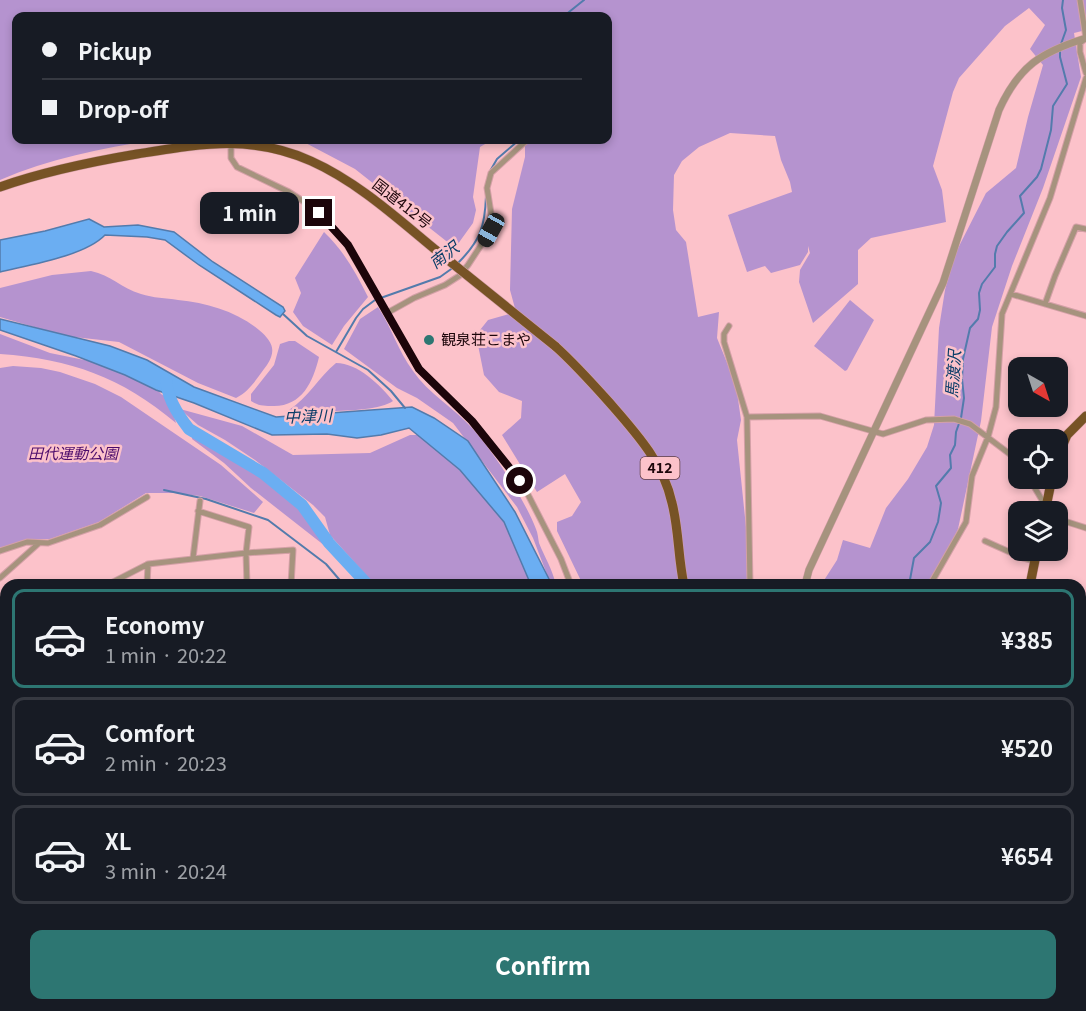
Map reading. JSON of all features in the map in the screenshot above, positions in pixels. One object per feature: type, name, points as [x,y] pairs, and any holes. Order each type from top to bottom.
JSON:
[{"type":"highway","name":"国道412号","points":[[0,187],[57,169],[200,144]]},
{"type":"highway","name":"国道412号","points":[[240,144],[276,148],[298,155],[325,167],[376,201],[555,346],[585,375],[639,436],[660,469],[673,503],[683,579]]},
{"type":"highway","points":[[1068,434],[1086,416]]},
{"type":"highway","points":[[1031,579],[1035,561]]},
{"type":"street","points":[[1080,0],[1086,38]]},
{"type":"street","points":[[807,579],[943,283],[999,110],[1008,90],[1019,74],[1039,58],[1063,45],[1086,38]]},
{"type":"street","points":[[1086,38],[1080,43],[1086,73]]},
{"type":"street","points":[[933,579],[966,522],[972,476],[988,437],[996,407],[1001,320],[1061,167],[1086,78]]},
{"type":"street","points":[[231,144],[231,158],[237,167],[300,199],[334,227],[348,245],[419,369],[472,421],[520,481],[561,559],[569,579]]},
{"type":"street","points":[[385,311],[445,285],[459,276],[491,230],[487,188],[491,173],[523,144]]},
{"type":"street","points":[[1046,304],[1055,276],[1076,228],[1086,229]]},
{"type":"street","points":[[1011,294],[1086,316]]},
{"type":"street","points":[[729,326],[724,334],[724,342],[747,417],[750,579]]},
{"type":"street","points":[[747,417],[820,416],[883,434],[926,420],[948,419],[962,421],[976,427],[1008,453]]},
{"type":"street","points":[[0,551],[27,542],[48,543],[100,525],[147,496]]},
{"type":"street","points":[[194,558],[200,501]]},
{"type":"street","points":[[198,511],[249,527],[246,553],[247,579]]},
{"type":"street","points":[[1068,522],[1086,528]]},
{"type":"street","points":[[985,541],[1008,551]]},
{"type":"street","points":[[0,578],[38,544]]},
{"type":"street","points":[[119,579],[148,564],[293,550],[291,579]]},
{"type":"street","points":[[147,579],[148,564]]},
{"type":"green space","points":[[0,0],[1086,0],[1086,30],[1074,33],[1081,77],[992,327],[981,421],[958,529],[935,579],[825,579],[837,560],[843,540],[870,548],[886,508],[908,479],[927,447],[934,425],[939,328],[945,290],[954,256],[986,193],[1016,168],[1043,65],[1030,49],[1045,25],[1029,8],[1005,26],[959,78],[953,92],[933,166],[942,190],[946,222],[871,238],[858,250],[858,284],[813,323],[799,282],[800,270],[810,253],[808,246],[808,252],[800,265],[771,273],[765,266],[747,272],[728,215],[792,192],[775,136],[730,133],[699,147],[682,161],[674,175],[673,210],[676,230],[686,242],[698,317],[719,312],[717,338],[736,385],[741,420],[737,440],[751,579],[580,579],[557,531],[557,522],[572,516],[581,502],[565,474],[537,492],[502,435],[521,418],[522,401],[499,392],[484,375],[476,335],[488,320],[516,312],[510,290],[512,209],[525,157],[525,144],[612,144],[612,12],[12,12],[12,144],[132,144],[76,155],[0,180]]},
{"type":"green space","points":[[308,144],[485,144],[480,147],[473,197],[476,210],[473,223],[455,248],[355,169]]},
{"type":"green space","points":[[324,232],[349,263],[368,297],[332,345],[303,326],[293,312],[301,293],[295,278]]},
{"type":"green space","points":[[91,271],[141,294],[189,301],[231,313],[250,323],[267,338],[272,346],[270,360],[249,388],[236,398],[198,383],[119,342],[65,336],[0,317],[0,288],[52,275]]},
{"type":"green space","points":[[850,300],[874,320],[845,371],[814,346]]},
{"type":"green space","points":[[378,307],[403,356],[419,379],[472,428],[490,450],[531,517],[554,579],[549,579],[533,538],[517,507],[453,423],[417,398],[397,388],[344,349],[360,319]]},
{"type":"green space","points":[[0,334],[50,353],[109,365],[153,384],[161,394],[169,399],[176,423],[135,394],[94,373],[50,360],[0,354]]},
{"type":"green space","points":[[295,341],[319,357],[305,391],[292,402],[284,405],[264,406],[251,401],[251,394],[274,365],[280,344]]},
{"type":"green space","points":[[336,363],[360,371],[382,388],[393,401],[358,410],[289,410],[302,400]]},
{"type":"green space","name":"田代運動公園","points":[[13,366],[60,372],[95,384],[121,397],[221,465],[263,502],[254,513],[200,496],[146,493],[99,522],[50,539],[30,539],[0,548],[0,368]]},
{"type":"green space","points":[[180,409],[242,426],[293,455],[370,453],[410,435],[421,435],[450,458],[480,490],[506,525],[529,579],[370,579],[330,535],[325,517],[313,505],[255,460],[198,425]]},
{"type":"green space","points":[[193,434],[230,454],[302,510],[334,553],[192,439]]},
{"type":"water","points":[[89,219],[104,227],[138,225],[174,232],[213,262],[283,307],[285,311],[280,317],[276,315],[165,240],[147,237],[105,235],[84,249],[71,254],[0,272],[0,240]]},
{"type":"water","name":"中津川","points":[[0,319],[110,346],[147,360],[194,387],[276,417],[412,407],[434,418],[468,441],[515,512],[549,579],[528,579],[504,522],[460,470],[409,428],[357,438],[327,434],[272,435],[76,356],[0,330]]},
{"type":"waterway","name":"南沢","points":[[569,12],[584,0]]},
{"type":"waterway","name":"馬渡沢","points":[[1061,44],[1066,30],[1063,0]]},
{"type":"waterway","name":"馬渡沢","points":[[910,579],[914,558],[930,542],[938,522],[941,503],[936,486],[951,468],[950,455],[955,445],[964,398],[963,359],[970,328],[978,319],[979,293],[982,284],[995,267],[997,246],[1024,213],[1020,196],[1041,169],[1051,130],[1053,106],[1067,84],[1060,49]]},
{"type":"waterway","name":"南沢","points":[[489,173],[497,159],[514,144]]},
{"type":"waterway","name":"南沢","points":[[458,263],[472,248],[480,233],[486,196]]},
{"type":"waterway","name":"南沢","points":[[336,352],[356,318],[375,300],[440,277],[454,267]]},
{"type":"waterway","points":[[283,314],[307,336],[368,370],[391,391],[405,408]]},
{"type":"waterway","points":[[166,380],[168,393],[174,406],[189,429],[263,473],[302,505],[329,543],[362,579]]},
{"type":"waterway","points":[[164,490],[206,499],[268,520],[326,564],[339,579]]},
{"type":"place","name":"観泉荘こまや","points":[[429,340]]},
{"type":"route","points":[[319,213],[348,245],[419,369],[472,421],[520,481]]}]
